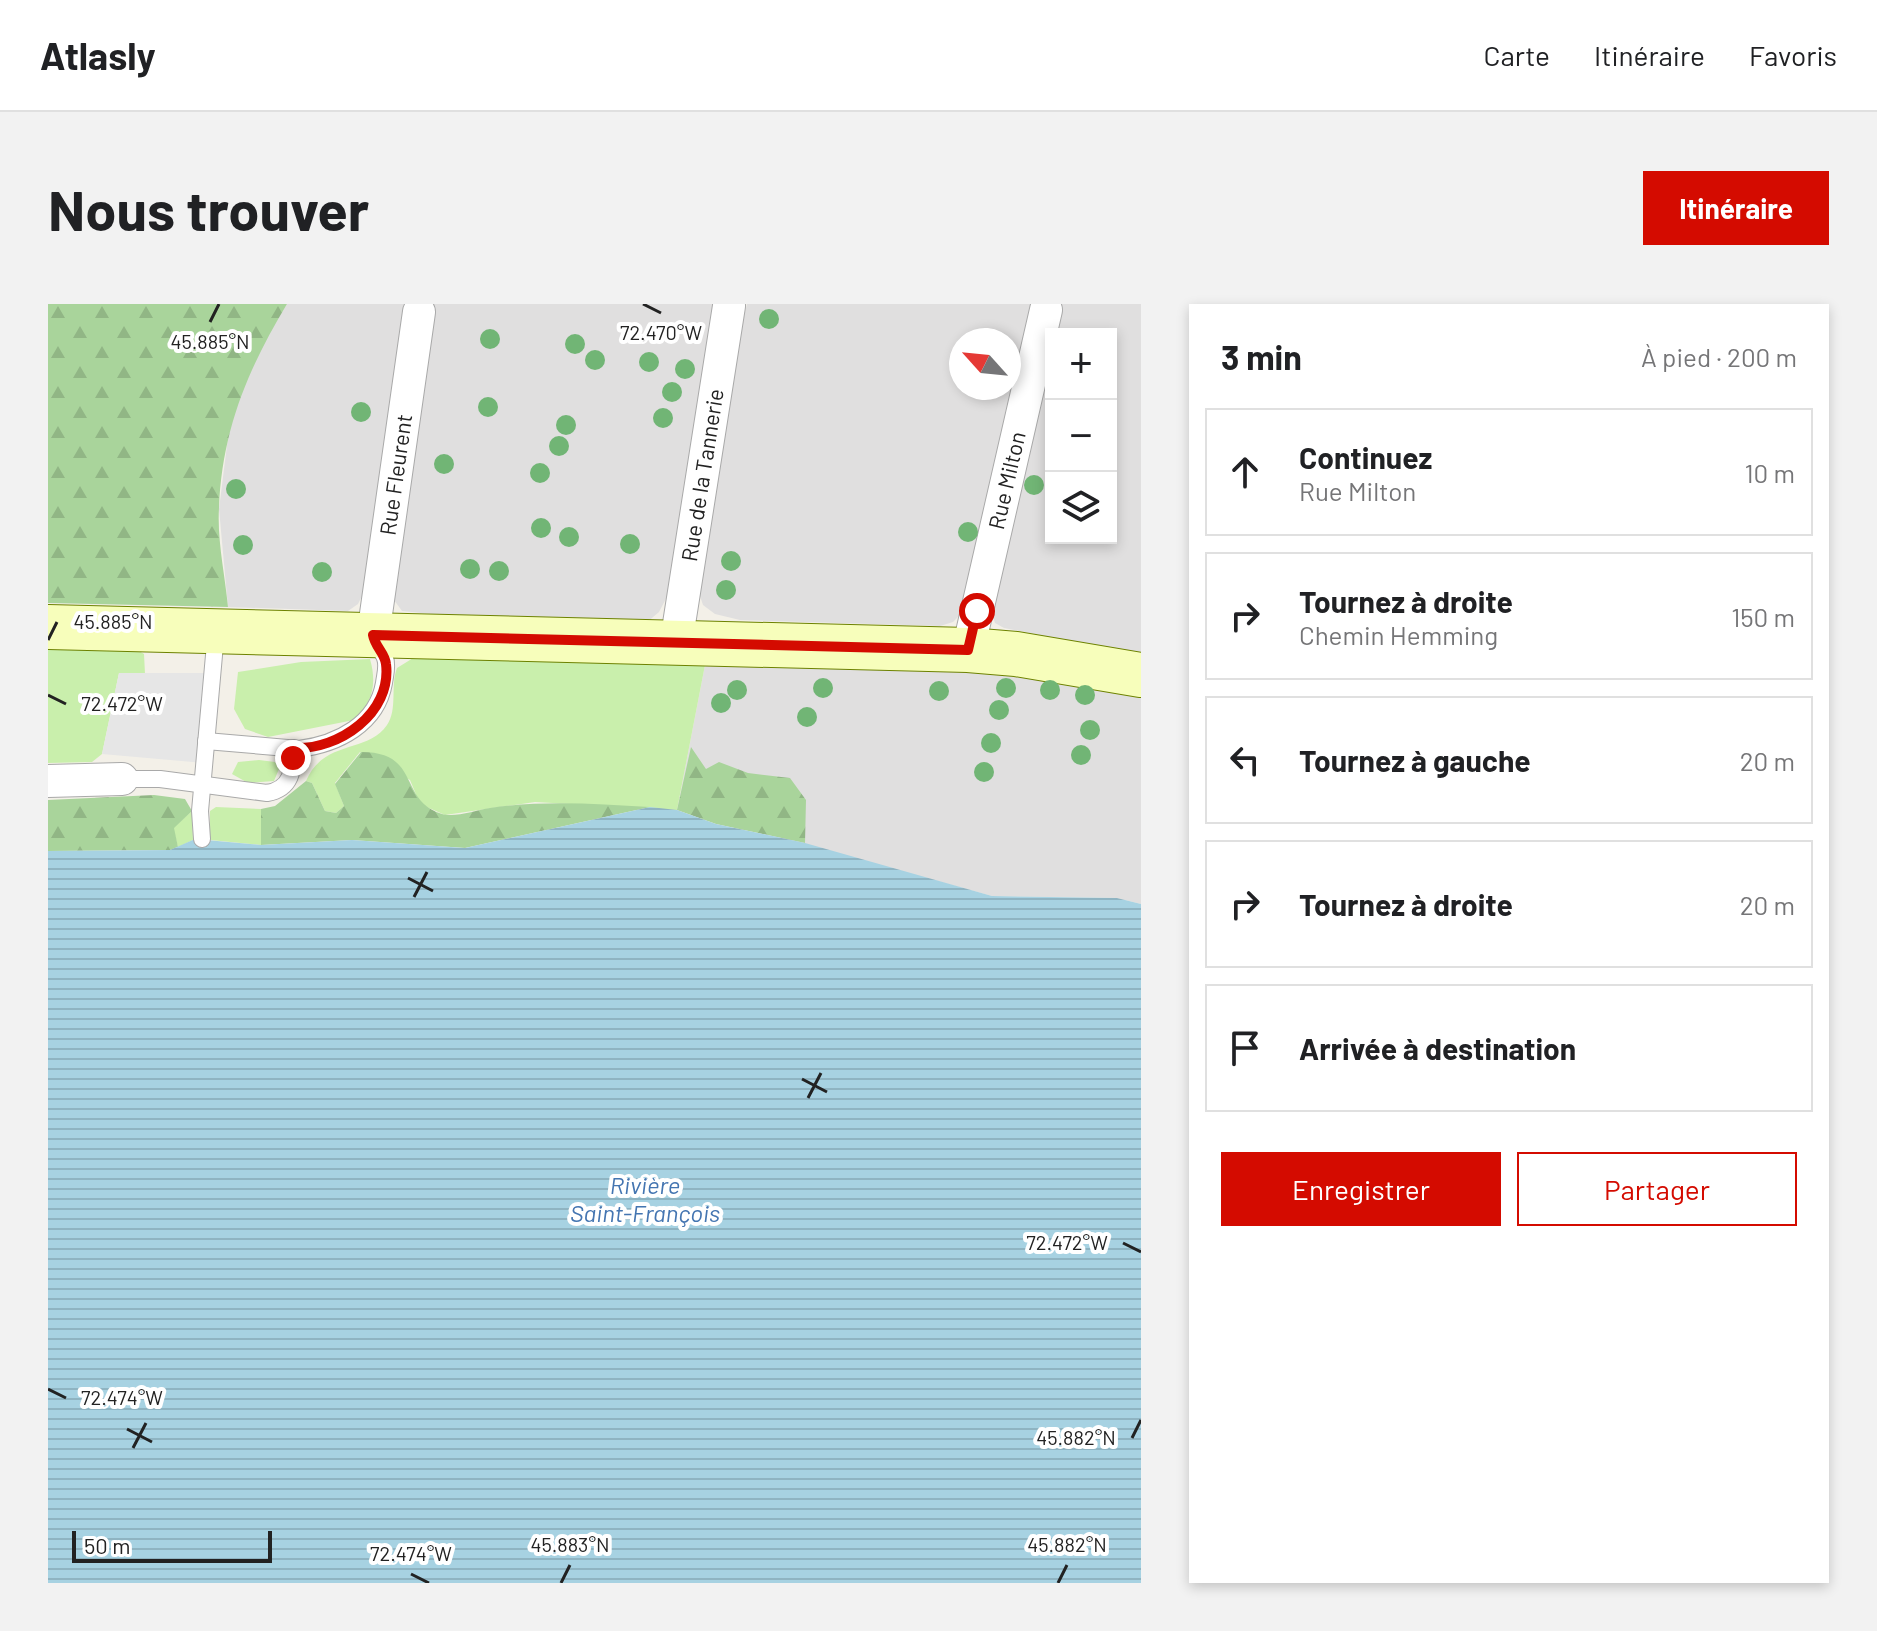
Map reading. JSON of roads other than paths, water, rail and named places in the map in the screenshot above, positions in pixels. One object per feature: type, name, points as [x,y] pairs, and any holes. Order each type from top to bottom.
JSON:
[{"type":"street","name":"Rue de la Tannerie","points":[[676,643],[729,306]]},
{"type":"street","name":"Rue Milton","points":[[968,650],[1046,310]]},
{"type":"street","name":"Rue Fleurent","points":[[373,635],[419,312]]},
{"type":"street","points":[[48,627],[968,650],[1016,654],[1141,675]]},
{"type":"street","points":[[48,781],[122,779]]},
{"type":"lane","points":[[202,839],[203,785],[216,631]]},
{"type":"lane","points":[[206,741],[294,748],[314,747],[337,738],[373,713],[380,701],[386,660],[373,635]]},
{"type":"lane","points":[[122,779],[267,793],[279,791],[292,771],[294,748]]},
{"type":"water","name":"Rivière Saint-François","points":[[650,807],[677,810],[716,824],[805,843],[992,896],[1117,898],[1141,904],[1141,1583],[48,1583],[48,851],[170,850],[195,839],[261,845],[352,840],[465,848]]}]
